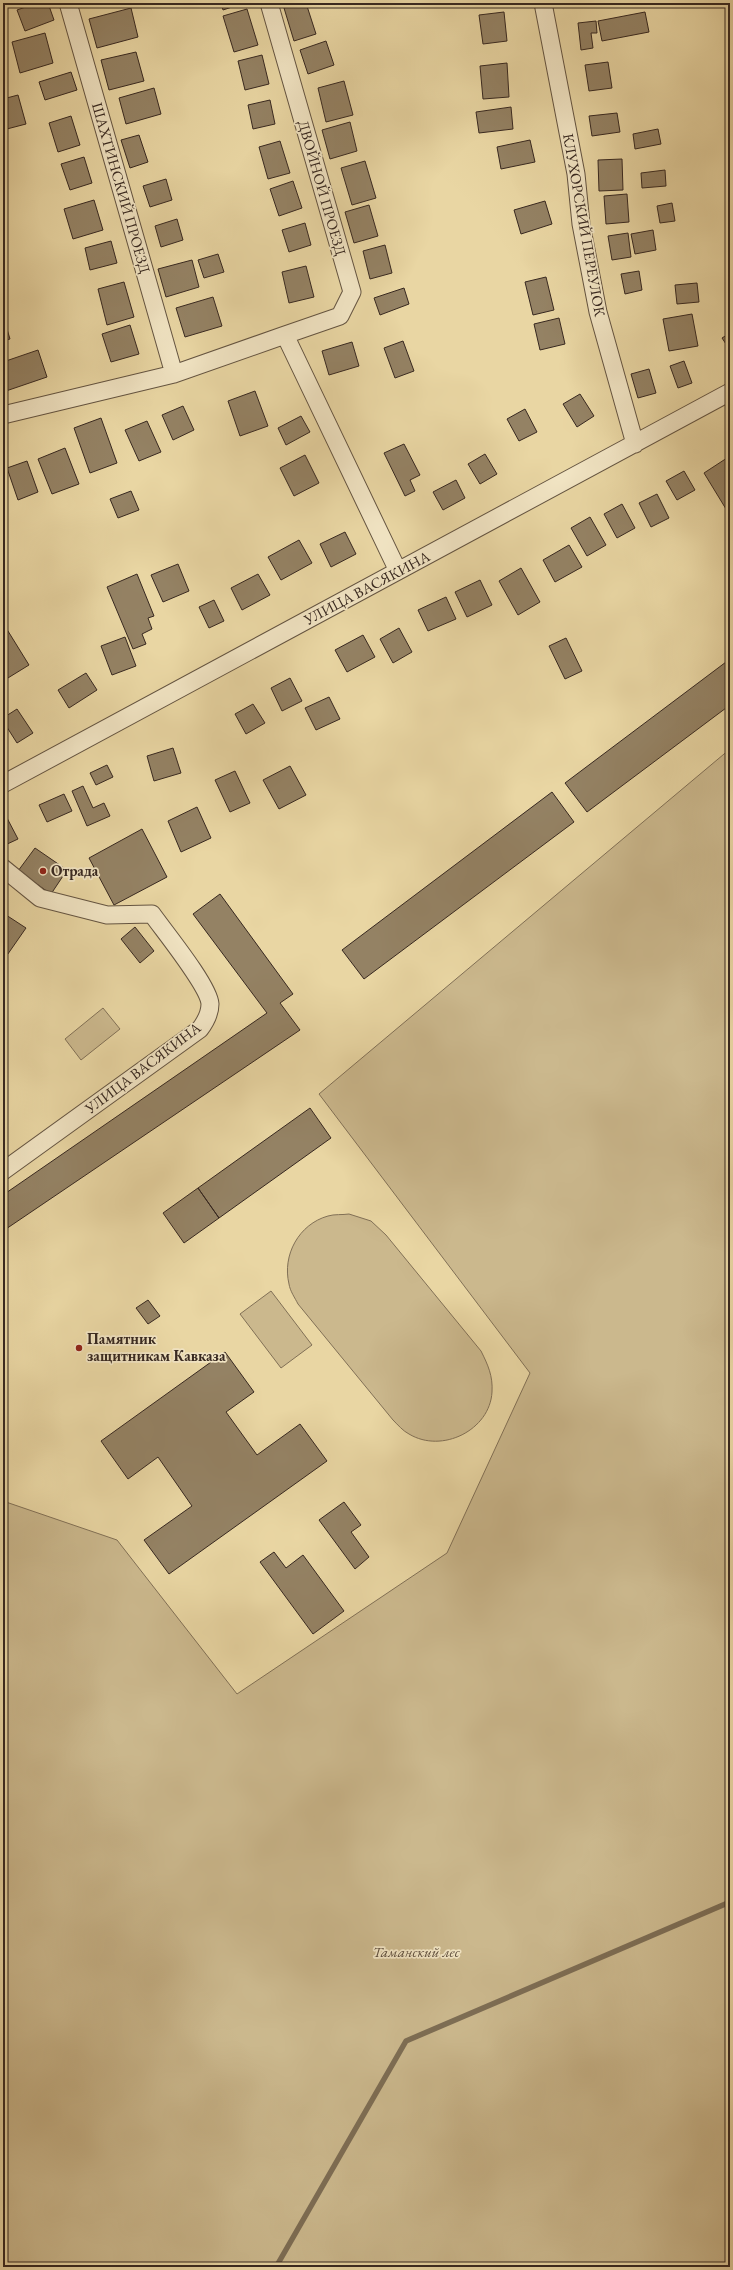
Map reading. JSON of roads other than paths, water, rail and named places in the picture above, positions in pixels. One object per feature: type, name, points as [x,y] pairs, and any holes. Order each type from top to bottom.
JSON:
[{"type":"street","name":"ШАХТИНСКИЙ ПРОЕЗД","points":[[68,3],[174,374]]},
{"type":"street","name":"ДВОЙНОЙ ПРОЕЗД","points":[[3,415],[174,374],[340,316],[352,292],[270,3]]},
{"type":"street","name":"КЛУХОРСКИЙ ПЕРЕУЛОК","points":[[543,3],[576,174],[581,224],[598,312],[635,444]]},
{"type":"street","points":[[285,335],[398,571]]},
{"type":"street","name":"УЛИЦА ВАСЯКИНА","points":[[3,784],[730,392]]},
{"type":"street","name":"УЛИЦА ВАСЯКИНА","points":[[3,868],[40,898],[107,915],[152,914],[204,987],[210,1003],[208,1018],[200,1029],[3,1171]]},
{"type":"waterway","points":[[276,2267],[406,2041],[730,1902]]},
{"type":"place","name":"Отрада","points":[[43,871]]},
{"type":"place","name":"Памятник защитникам Кавказа","points":[[79,1348]]},
{"type":"park label","name":"Таманский лес","points":[[416,1952]]}]
